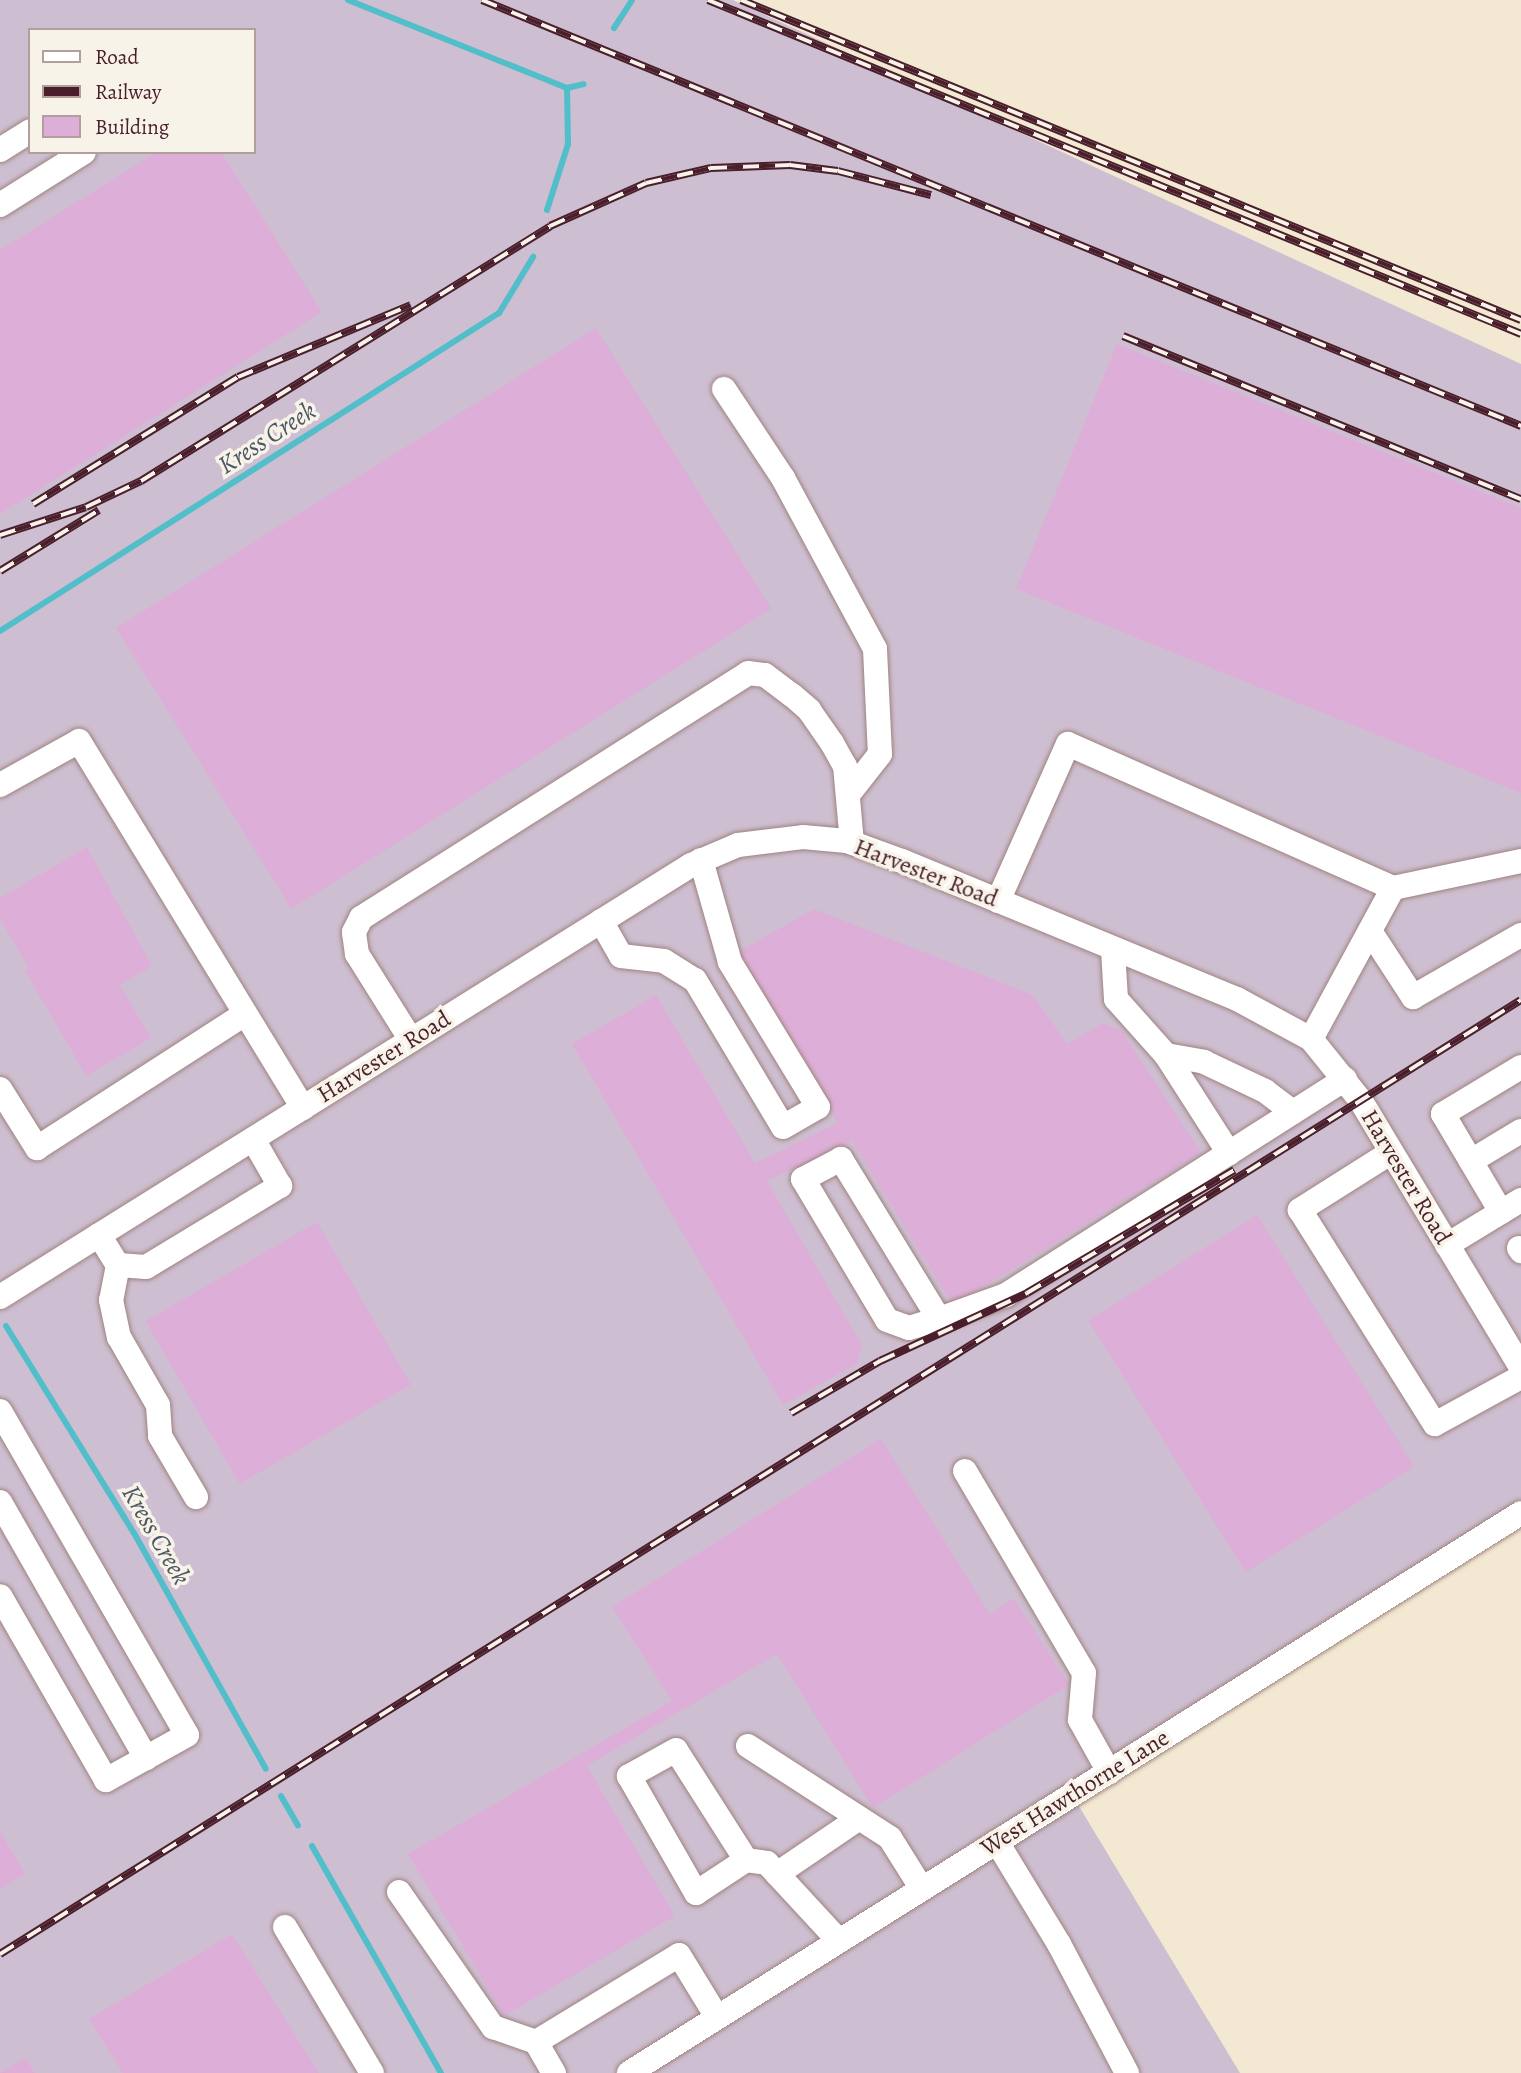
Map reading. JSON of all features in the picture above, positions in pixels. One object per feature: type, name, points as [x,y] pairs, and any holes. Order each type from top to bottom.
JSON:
[{"type":"street","points":[[0,150],[28,132]]},
{"type":"street","points":[[0,205],[81,154]]},
{"type":"street","points":[[724,388],[783,478],[875,649],[880,754],[848,795]]},
{"type":"street","points":[[411,1040],[357,954],[354,932],[360,918],[748,673],[765,675],[809,710],[845,766],[852,843]]},
{"type":"street","points":[[0,785],[79,741],[303,1108]]},
{"type":"street","points":[[998,901],[1068,744],[1393,888],[1521,861]]},
{"type":"street","name":"Harvester Road","points":[[0,1297],[701,860],[769,839],[852,843],[1237,999],[1311,1039],[1345,1079],[1521,1367]]},
{"type":"street","points":[[600,921],[621,956],[664,961],[695,980],[783,1127],[818,1107],[730,962],[701,860]]},
{"type":"street","points":[[1311,1039],[1393,888]]},
{"type":"street","points":[[1370,931],[1413,997],[1521,935]]},
{"type":"street","points":[[1113,950],[1116,999],[1166,1055],[1229,1153]]},
{"type":"street","points":[[695,980],[730,962]]},
{"type":"street","points":[[0,1089],[37,1149],[245,1014]]},
{"type":"street","points":[[1166,1055],[1204,1062],[1265,1091],[1293,1112]]},
{"type":"street","points":[[1447,1245],[1511,1206],[1471,1161],[1443,1115],[1521,1068]]},
{"type":"street","points":[[939,1319],[841,1159],[803,1179],[887,1320],[909,1328],[939,1319],[1006,1294],[1345,1079]]},
{"type":"street","points":[[1471,1161],[1521,1131]]},
{"type":"street","points":[[118,1265],[146,1267],[280,1186],[253,1139]]},
{"type":"street","points":[[1390,1153],[1300,1210],[1435,1424],[1521,1377]]},
{"type":"street","points":[[99,1235],[118,1265],[111,1300],[119,1337],[158,1405],[160,1436],[197,1497]]},
{"type":"street","points":[[0,1411],[187,1735],[106,1780],[0,1596]]},
{"type":"street","points":[[965,1471],[1084,1673],[1080,1720],[1109,1772]]},
{"type":"street","points":[[0,1502],[146,1758]]},
{"type":"street","name":"West Hawthorne Lane","points":[[629,2073],[1521,1513]]},
{"type":"street","points":[[748,1746],[890,1838],[922,1889]]},
{"type":"street","points":[[746,1860],[676,1749],[629,1776],[696,1893],[746,1860],[767,1863],[839,1941]]},
{"type":"street","points":[[777,1874],[859,1819]]},
{"type":"street","points":[[997,1842],[1059,1944],[1128,2073]]},
{"type":"street","points":[[399,1892],[493,2027],[536,2042],[554,2073]]},
{"type":"street","points":[[285,1927],[372,2073]]},
{"type":"street","points":[[536,2042],[679,1955],[717,2017]]},
{"type":"shaded area","points":[[0,0],[733,0],[1521,364],[1521,1523],[1077,1803],[1240,2073],[0,2073]]},
{"type":"building","points":[[154,154],[222,154],[322,312],[0,514],[0,250]]},
{"type":"building","points":[[596,328],[771,609],[291,909],[116,628]]},
{"type":"building","points":[[1117,344],[1521,508],[1521,793],[1016,589]]},
{"type":"building","points":[[87,847],[152,966],[120,985],[151,1038],[86,1076],[25,971],[29,969],[0,919],[0,898]]},
{"type":"building","points":[[814,909],[1033,995],[1067,1044],[1103,1023],[1122,1031],[1201,1153],[953,1305],[852,1141],[767,1181],[862,1345],[857,1364],[783,1405],[572,1044],[656,995],[755,1163],[838,1123],[736,953]]},
{"type":"building","points":[[1257,1215],[1414,1467],[1246,1572],[1088,1320]]},
{"type":"building","points":[[317,1222],[411,1385],[240,1484],[146,1321]]},
{"type":"building","points":[[881,1439],[990,1614],[1014,1598],[1069,1685],[873,1808],[777,1654],[587,1766],[675,1916],[504,2016],[408,1854],[672,1701],[612,1607]]},
{"type":"building","points":[[0,1831],[25,1874],[0,1889]]},
{"type":"building","points":[[232,1934],[319,2073],[123,2073],[89,2019]]},
{"type":"building","points":[[25,2058],[35,2073],[0,2073]]},
{"type":"waterway","points":[[348,0],[567,88]]},
{"type":"waterway","name":"Kress Creek","points":[[614,28],[632,0]]},
{"type":"waterway","name":"Kress Creek","points":[[567,88],[584,84]]},
{"type":"waterway","name":"Kress Creek","points":[[547,210],[568,144],[567,88]]},
{"type":"waterway","name":"Kress Creek","points":[[0,631],[499,313],[533,257]]},
{"type":"waterway","name":"Kress Creek","points":[[6,1326],[134,1533],[266,1769]]},
{"type":"waterway","name":"Kress Creek","points":[[281,1796],[298,1825]]},
{"type":"waterway","name":"Kress Creek","points":[[312,1846],[441,2073]]},
{"type":"railway","points":[[482,0],[1521,426]]},
{"type":"railway","points":[[708,0],[1521,334]]},
{"type":"railway","points":[[741,0],[1521,320]]},
{"type":"railway","points":[[0,535],[86,507],[141,481],[550,226],[646,183],[711,168],[790,165],[838,171],[931,195]]},
{"type":"railway","points":[[33,504],[238,377],[411,305]]},
{"type":"railway","points":[[1123,336],[1521,499]]},
{"type":"railway","points":[[0,571],[99,510]]},
{"type":"railway","points":[[0,1954],[1521,1000]]},
{"type":"railway","points":[[791,1413],[880,1361],[1027,1293],[1234,1170]]}]
